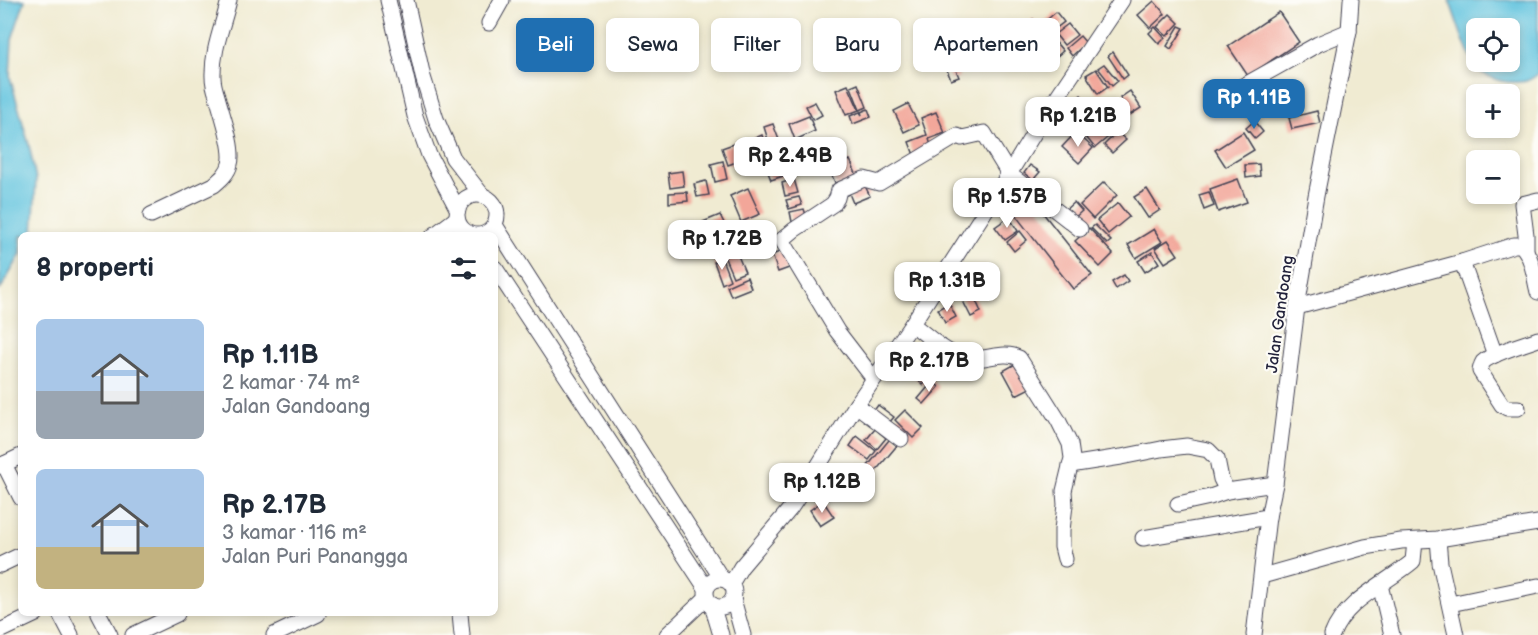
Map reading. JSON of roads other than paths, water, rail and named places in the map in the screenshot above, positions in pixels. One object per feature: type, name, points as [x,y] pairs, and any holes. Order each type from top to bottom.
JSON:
[{"type":"street","points":[[151,215],[214,185],[222,179],[231,162],[231,149],[213,80],[217,40],[229,0]]},
{"type":"street","points":[[388,0],[415,116],[429,155],[457,214],[460,226],[467,232]]},
{"type":"street","points":[[406,0],[423,77],[436,119],[453,158],[482,195]]},
{"type":"street","points":[[489,23],[502,0]]},
{"type":"street","points":[[708,597],[721,607],[730,603],[729,587],[741,567],[795,501],[1122,0]]},
{"type":"street","name":"Jalan Gandoang","points":[[1254,635],[1297,307],[1348,31],[1351,0]]},
{"type":"street","points":[[1236,90],[1318,44],[1348,31]]},
{"type":"street","points":[[874,379],[837,331],[782,240],[833,204],[838,190],[864,179],[879,183],[957,136],[962,138],[984,133],[1009,174],[1080,229]]},
{"type":"street","points":[[437,232],[457,214],[461,202],[476,195],[489,198],[497,208],[498,217],[490,232]]},
{"type":"street","points":[[1526,250],[1522,204],[1538,200]]},
{"type":"street","points":[[495,225],[729,587],[743,635]]},
{"type":"street","points":[[1297,307],[1514,245],[1521,245],[1526,250],[1538,292]]},
{"type":"street","points":[[1461,262],[1495,355]]},
{"type":"street","points":[[498,273],[708,597],[721,635]]},
{"type":"street","points":[[912,324],[953,355],[966,359],[1014,355],[1019,358],[1058,420],[1070,444],[1072,458],[1064,491],[1062,548],[1065,559]]},
{"type":"street","points":[[1518,408],[1507,408],[1502,405],[1480,371],[1482,364],[1495,355],[1538,339]]},
{"type":"street","points":[[856,405],[901,439]]},
{"type":"street","points":[[1070,465],[1161,449],[1194,447],[1208,450],[1217,459],[1221,479],[1227,491]]},
{"type":"street","points":[[11,480],[2,465],[18,457]]},
{"type":"street","points":[[1178,504],[1251,486],[1275,484]]},
{"type":"street","points":[[1143,538],[1268,517]]},
{"type":"street","points":[[1262,576],[1365,547],[1401,541],[1437,540],[1538,524]]},
{"type":"street","points":[[1437,540],[1456,635]]},
{"type":"street","points":[[1332,635],[1335,627],[1354,603],[1413,561],[1414,541]]},
{"type":"street","points":[[0,565],[18,556]]},
{"type":"street","points":[[1414,557],[1440,562]]},
{"type":"street","points":[[667,635],[708,597],[713,580],[729,587]]},
{"type":"street","points":[[1380,585],[1392,635]]},
{"type":"street","points":[[1450,604],[1538,586]]},
{"type":"street","points":[[0,632],[32,616]]},
{"type":"street","points":[[61,616],[71,635]]},
{"type":"street","points":[[100,616],[110,635]]},
{"type":"street","points":[[133,635],[173,616]]},
{"type":"street","points":[[274,635],[314,616]]},
{"type":"street","points":[[460,616],[462,635]]},
{"type":"water","points":[[0,0],[25,0],[12,39],[10,77],[36,179],[33,232],[18,232],[18,259],[0,290]]},
{"type":"water","points":[[1449,0],[1538,0],[1538,74],[1532,79],[1520,82],[1502,81],[1481,72],[1520,72],[1520,18],[1466,18],[1466,48]]}]
